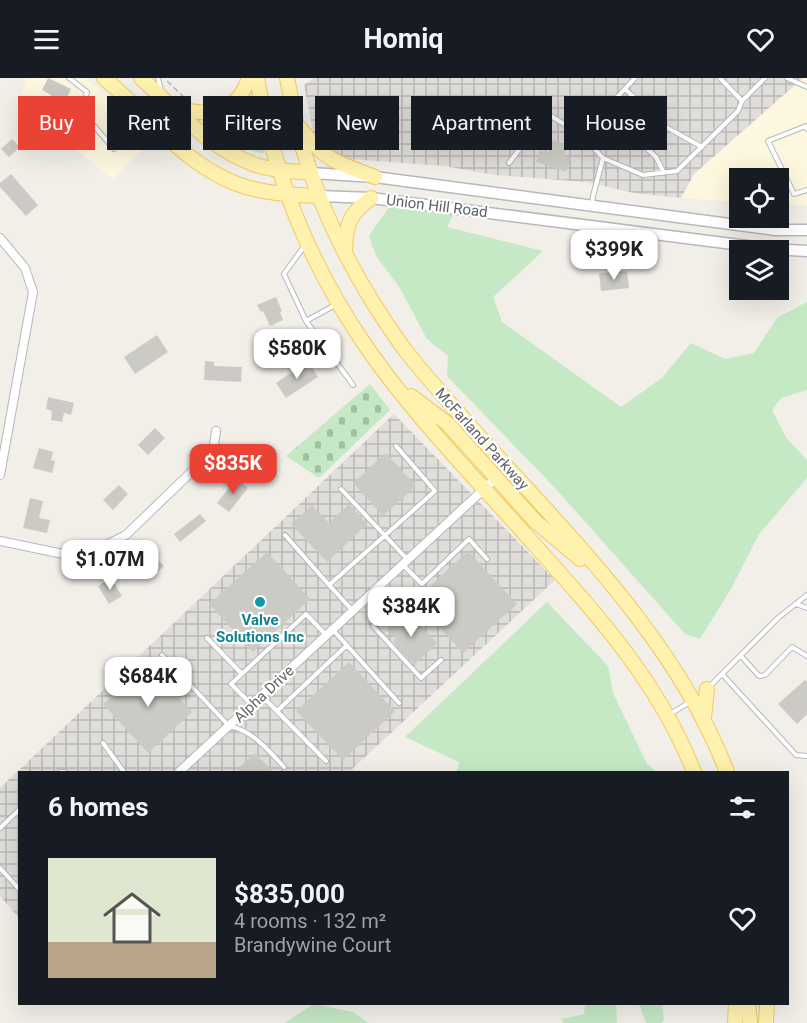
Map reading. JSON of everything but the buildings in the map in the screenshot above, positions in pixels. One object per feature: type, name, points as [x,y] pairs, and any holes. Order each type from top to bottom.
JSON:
[{"type":"main road","name":"Union Hill Road","points":[[104,78],[186,153],[214,173],[245,187],[287,194],[319,196]]},
{"type":"main road","name":"Union Hill Road","points":[[141,78],[161,96]]},
{"type":"main road","points":[[191,110],[201,113],[232,106],[241,96],[249,78]]},
{"type":"main road","name":"McFarland Parkway","points":[[256,78],[266,123],[287,194],[306,242],[338,304],[398,390],[614,635],[649,685],[694,771]]},
{"type":"main road","name":"McFarland Parkway","points":[[287,78],[291,96]]},
{"type":"main road","name":"Union Hill Road","points":[[191,123],[208,139],[225,150],[257,165],[311,173]]},
{"type":"main road","points":[[303,131],[314,145],[332,160],[375,177]]},
{"type":"main road","name":"McFarland Parkway","points":[[303,146],[319,196],[345,252],[370,297],[403,347],[645,626],[693,700],[727,771]]},
{"type":"main road","points":[[345,252],[347,225],[353,214],[371,198]]},
{"type":"main road","points":[[398,390],[448,424],[535,521],[557,541],[598,570]]},
{"type":"main road","points":[[704,720],[703,707],[707,689]]},
{"type":"main road","points":[[735,1023],[736,1005]]},
{"type":"main road","points":[[748,1005],[750,1023]]},
{"type":"main road","points":[[766,1005],[766,1023]]},
{"type":"street","name":"Union Hill Road","points":[[311,173],[375,177],[775,230],[807,230]]},
{"type":"street","name":"Union Hill Road","points":[[319,196],[371,198],[772,249],[807,251]]},
{"type":"street","points":[[0,238],[25,268],[33,292],[0,475]]},
{"type":"street","points":[[0,541],[63,554],[94,551],[126,535],[213,452],[216,430]]},
{"type":"street","name":"Alpha Drive","points":[[180,771],[507,468]]},
{"type":"lane","points":[[69,78],[87,92],[81,112],[107,141]]},
{"type":"lane","points":[[158,78],[166,96]]},
{"type":"lane","points":[[618,96],[635,78]]},
{"type":"lane","points":[[720,78],[741,101]]},
{"type":"lane","points":[[596,150],[603,158],[643,175],[677,171],[738,111],[741,101],[765,78]]},
{"type":"lane","points":[[787,78],[807,87]]},
{"type":"lane","points":[[625,89],[666,127],[702,147]]},
{"type":"lane","points":[[509,163],[543,118],[551,116],[564,124]]},
{"type":"lane","points":[[807,129],[806,126],[768,141],[794,194],[807,190]]},
{"type":"lane","points":[[648,150],[656,157],[664,173]]},
{"type":"lane","points":[[592,206],[592,196],[603,158]]},
{"type":"lane","points":[[306,242],[284,274],[306,321],[352,385]]},
{"type":"lane","points":[[306,321],[338,304]]},
{"type":"lane","points":[[287,356],[318,338]]},
{"type":"lane","points":[[329,585],[435,491],[396,446]]},
{"type":"lane","points":[[341,489],[385,535],[422,584],[469,540],[487,559]]},
{"type":"lane","points":[[285,535],[353,611]]},
{"type":"lane","points":[[667,716],[707,689],[778,618],[807,595]]},
{"type":"lane","points":[[369,596],[385,615],[373,626],[421,678],[441,660]]},
{"type":"lane","points":[[795,604],[807,608]]},
{"type":"lane","points":[[251,705],[231,684],[306,615],[347,645],[399,703]]},
{"type":"lane","points":[[207,638],[242,674]]},
{"type":"lane","points":[[277,711],[347,645]]},
{"type":"lane","points":[[741,656],[759,676],[765,675],[792,647],[807,656]]},
{"type":"lane","points":[[162,655],[229,726],[241,728],[258,739],[284,767]]},
{"type":"lane","points":[[722,674],[796,755],[807,756]]},
{"type":"lane","points":[[262,696],[326,761]]},
{"type":"lane","points":[[103,743],[123,771]]},
{"type":"lane","points":[[0,828],[18,811]]},
{"type":"lane","points":[[0,868],[18,888]]},
{"type":"path","points":[[164,78],[184,96]]},
{"type":"shaded area","points":[[26,78],[85,78],[107,97],[107,150],[141,150],[113,179],[76,150],[95,150],[95,96],[23,96]]},
{"type":"shaded area","points":[[314,78],[803,78],[694,174],[681,198],[634,193],[586,182],[495,175],[445,166],[348,159],[328,150],[399,150],[399,96],[315,96],[315,134],[304,85]]},
{"type":"shaded area","points":[[803,78],[807,78],[807,206],[789,205],[789,168],[729,168],[729,201],[681,198],[694,174]]},
{"type":"shaded area","points":[[394,414],[555,580],[350,771],[18,771],[18,917],[0,896],[0,788]]},
{"type":"green space","points":[[250,150],[264,150],[262,153]]},
{"type":"green space","points":[[389,207],[453,215],[447,227],[543,251],[493,297],[502,322],[621,407],[662,378],[691,343],[725,359],[754,353],[777,318],[807,302],[807,390],[781,398],[772,410],[787,439],[807,460],[807,478],[759,534],[732,587],[700,639],[685,634],[556,489],[447,376],[448,356],[427,339],[400,288],[376,256],[369,236]]},
{"type":"green space","points":[[370,384],[390,410],[319,478],[286,456]]},
{"type":"green space","points":[[547,602],[608,666],[613,693],[647,764],[656,771],[457,771],[459,762],[405,737]]},
{"type":"green space","points":[[312,1005],[319,1005],[353,1012],[369,1023],[284,1023]]},
{"type":"green space","points":[[585,1005],[616,1005],[617,1023],[563,1023],[562,1019],[584,1014]]},
{"type":"green space","points":[[639,1005],[662,1005],[664,1020],[661,1023],[646,1023]]},
{"type":"place","name":"Valve Solutions Inc","points":[[260,602]]}]
